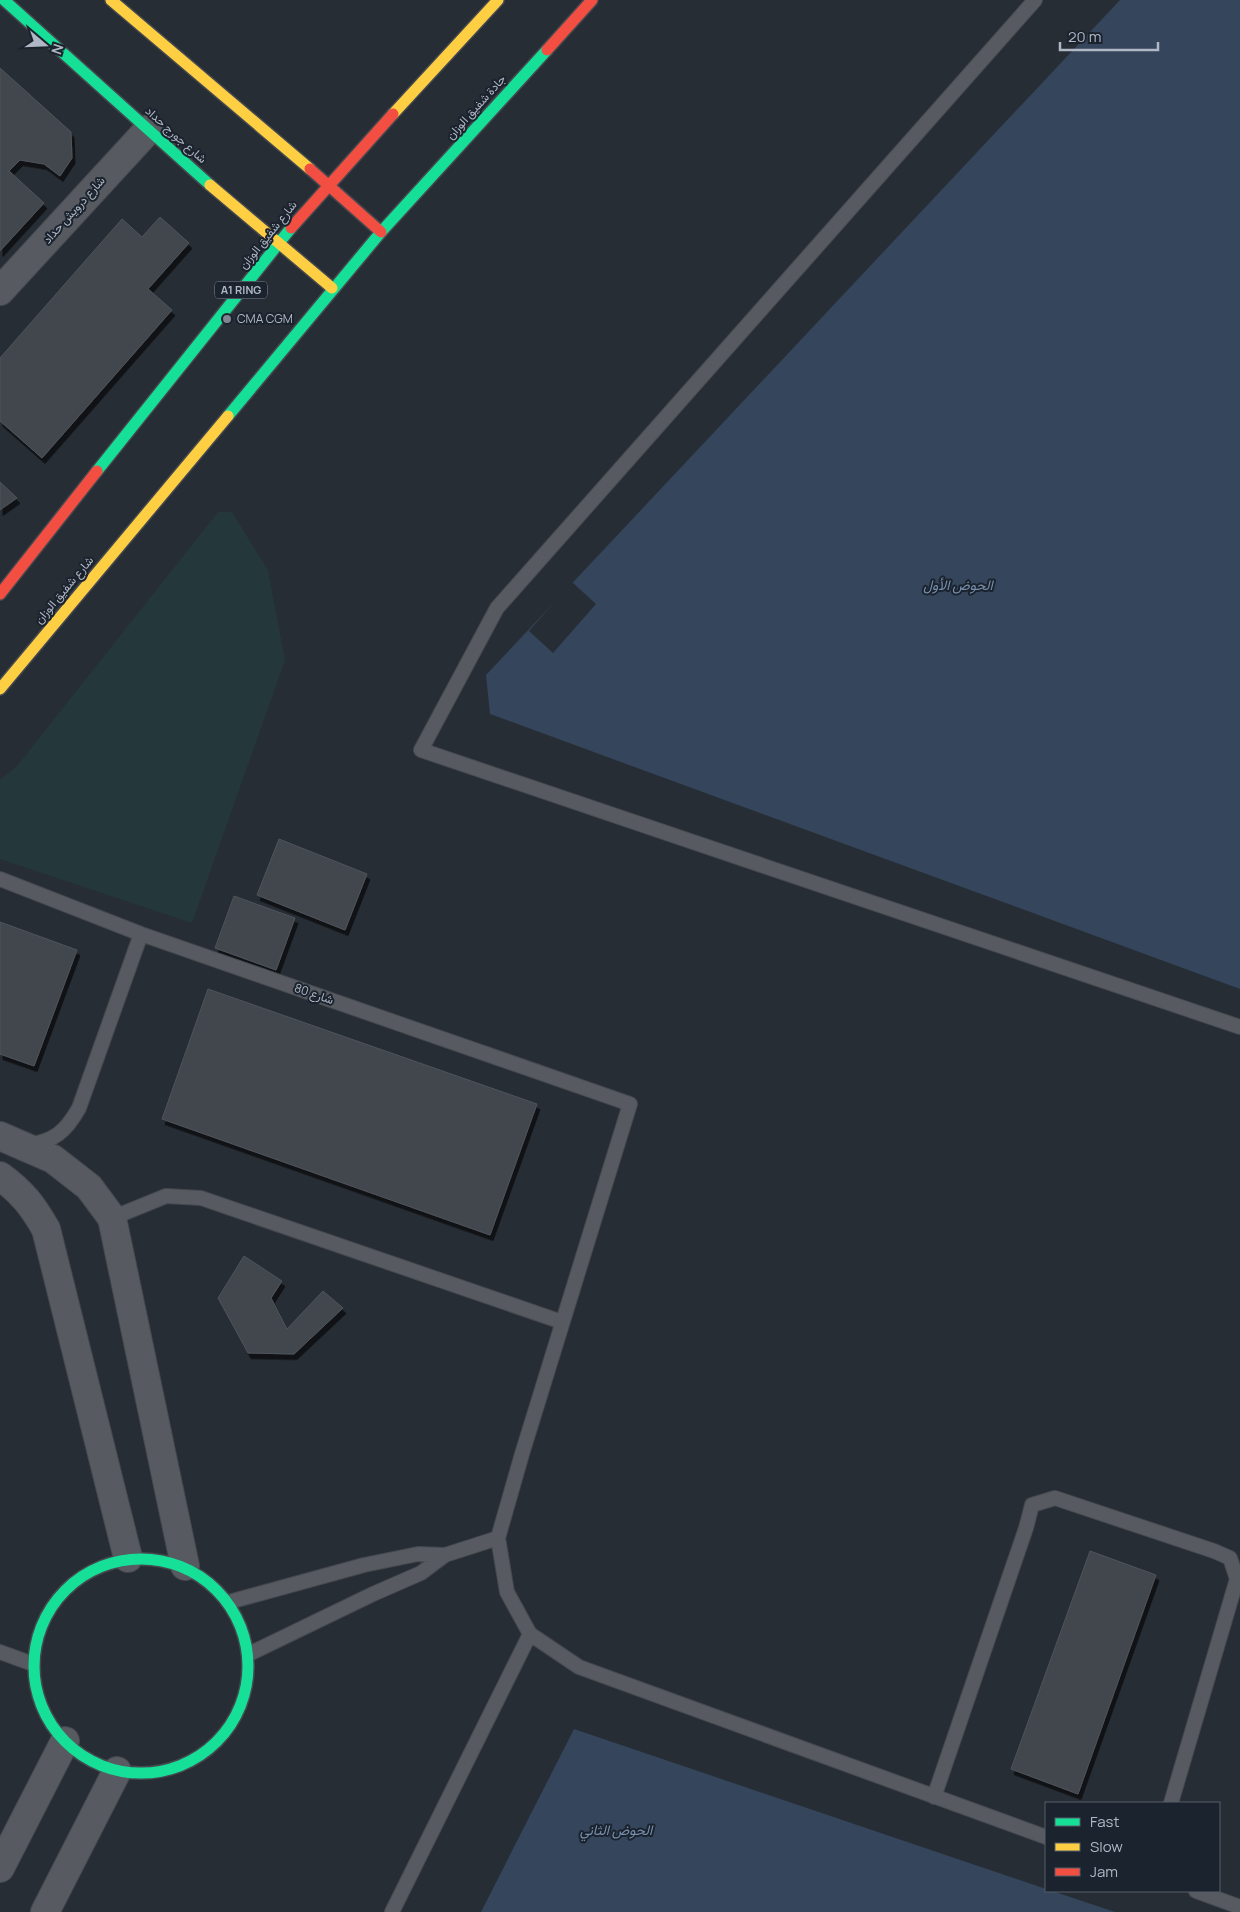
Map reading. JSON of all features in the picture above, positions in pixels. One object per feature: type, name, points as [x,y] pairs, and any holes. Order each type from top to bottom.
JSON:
[{"type":"main road","name":"شارع جورج حداد","points":[[4,0],[149,128],[238,210],[279,242],[332,288]]},
{"type":"main road","points":[[111,0],[381,232]]},
{"type":"main road","name":"شارع شفيق الوزان","points":[[0,594],[279,242],[328,185],[498,0]]},
{"type":"main road","name":"جادة شفيق الوزان","points":[[381,232],[592,0]]},
{"type":"main road","name":"شارع شفيق الوزان","points":[[0,689],[332,288],[381,232]]},
{"type":"main road","points":[[128,1558],[157,1558],[185,1566],[229,1602],[249,1654],[248,1680],[242,1705],[229,1727],[212,1746],[191,1761],[168,1770],[142,1773],[117,1771],[89,1760],[65,1741],[41,1706],[33,1664],[41,1625],[61,1593],[92,1569],[128,1558]]},
{"type":"street","name":"شارع درويش حداد","points":[[0,292],[149,128]]},
{"type":"street","points":[[0,1136],[53,1159],[89,1188],[112,1218],[185,1566]]},
{"type":"street","points":[[0,1164],[25,1146]]},
{"type":"street","points":[[0,1176],[13,1185],[32,1204],[46,1229],[128,1558]]},
{"type":"street","points":[[0,1868],[65,1741]]},
{"type":"street","points":[[45,1912],[117,1771]]},
{"type":"lane","points":[[1035,0],[496,608],[421,750],[1240,1027]]},
{"type":"lane","name":"شارع 80","points":[[0,879],[141,934],[630,1104],[562,1322]]},
{"type":"lane","points":[[25,1146],[42,1143],[58,1135],[71,1123],[79,1108],[141,934]]},
{"type":"lane","points":[[112,1218],[166,1196],[201,1198],[562,1322],[498,1538],[508,1592],[530,1634],[580,1667],[1045,1837]]},
{"type":"lane","points":[[934,1797],[1032,1506],[1055,1498],[1230,1558],[1237,1579],[1171,1802]]},
{"type":"lane","points":[[249,1654],[421,1573],[445,1555],[498,1538]]},
{"type":"lane","points":[[229,1602],[364,1565],[418,1554],[445,1555]]},
{"type":"lane","points":[[392,1912],[530,1634]]},
{"type":"lane","points":[[0,1652],[33,1664]]},
{"type":"lane","points":[[1199,1892],[1240,1907]]},
{"type":"shaded area","points":[[218,512],[232,512],[268,570],[285,660],[192,923],[0,859],[0,780],[17,766]]},
{"type":"water","name":"الحوض الأول","points":[[1120,0],[1240,0],[1240,989],[490,714],[486,675]]},
{"type":"water","name":"الحوض الثاني","points":[[574,1729],[1045,1889],[1045,1892],[1055,1892],[1115,1912],[481,1912]]},
{"type":"pier","points":[[572,582],[596,604],[553,653],[529,631]]},
{"type":"building","points":[[0,68],[71,132],[72,158],[60,176],[44,164],[20,160],[9,171],[44,203],[0,251]]},
{"type":"building","points":[[160,217],[189,243],[148,289],[172,310],[42,458],[0,421],[0,358],[122,219],[142,237]]},
{"type":"building","points":[[0,482],[17,498],[0,510]]},
{"type":"building","points":[[279,839],[367,874],[345,930],[257,895]]},
{"type":"building","points":[[234,896],[295,918],[276,970],[215,948]]},
{"type":"building","points":[[0,922],[77,950],[34,1066],[0,1054]]},
{"type":"building","points":[[208,989],[537,1104],[490,1235],[162,1119]]},
{"type":"building","points":[[244,1256],[282,1281],[271,1298],[287,1329],[323,1291],[343,1308],[294,1354],[248,1353],[218,1298]]},
{"type":"building","points":[[1090,1551],[1156,1575],[1078,1794],[1011,1769]]},
{"type":"traffic: fast","points":[[4,0],[210,185]]},
{"type":"traffic: fast","points":[[228,416],[381,232],[547,50]]},
{"type":"traffic: fast","points":[[97,471],[291,228]]},
{"type":"traffic: fast","points":[[141,1559],[162,1561],[182,1567],[200,1577],[217,1590],[230,1607],[240,1625],[246,1645],[248,1666],[246,1687],[240,1707],[230,1725],[217,1742],[200,1755],[182,1765],[162,1771],[141,1773],[120,1771],[100,1765],[82,1755],[65,1742],[52,1725],[42,1707],[36,1687],[34,1666],[36,1645],[42,1625],[52,1607],[65,1590],[82,1577],[100,1567],[120,1561],[141,1559]]},
{"type":"traffic: slow","points":[[111,0],[310,169]]},
{"type":"traffic: slow","points":[[393,114],[498,0]]},
{"type":"traffic: slow","points":[[210,185],[332,288]]},
{"type":"traffic: slow","points":[[0,689],[228,416]]},
{"type":"traffic: jam","points":[[547,50],[592,0]]},
{"type":"traffic: jam","points":[[291,228],[393,114]]},
{"type":"traffic: jam","points":[[310,169],[381,232]]},
{"type":"traffic: jam","points":[[0,594],[97,471]]},
{"type":"place","name":"CMA CGM","points":[[227,319]]}]
